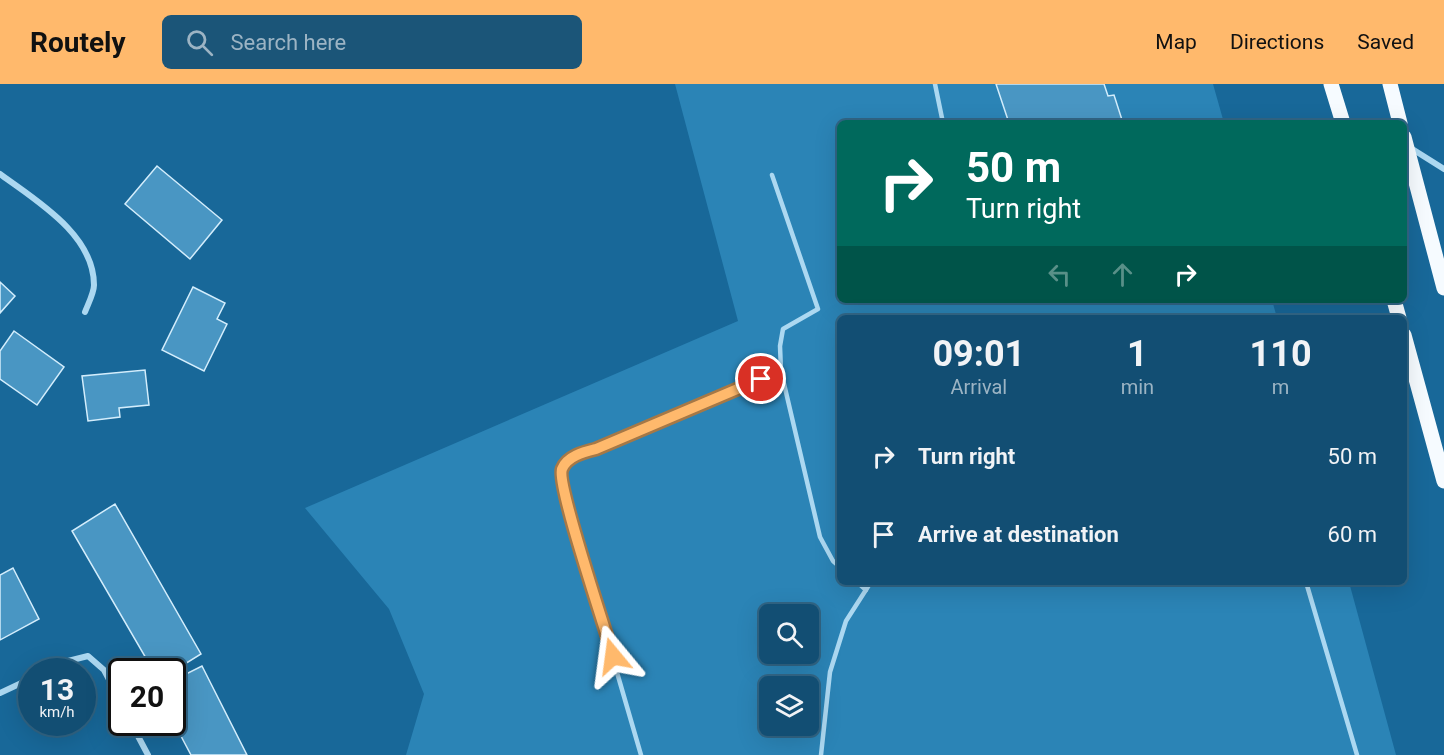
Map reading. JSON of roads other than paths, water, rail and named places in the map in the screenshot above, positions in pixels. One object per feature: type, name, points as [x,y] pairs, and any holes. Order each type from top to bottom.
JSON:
[{"type":"main road","points":[[1331,84],[1342,120]]},
{"type":"main road","points":[[1390,84],[1399,120]]},
{"type":"main road","points":[[1407,149],[1444,288]]},
{"type":"main road","points":[[1408,365],[1444,481]]},
{"type":"street","points":[[1407,142],[1444,169]]},
{"type":"street","points":[[0,174],[64,222],[88,257],[94,286],[85,312]]},
{"type":"street","points":[[96,663],[108,678]]},
{"type":"street","points":[[0,693],[18,685]]},
{"type":"street","points":[[138,736],[148,755]]},
{"type":"lane","points":[[935,84],[942,120]]},
{"type":"lane","points":[[772,175],[818,309],[783,329],[780,346],[781,371],[820,537],[837,564]]},
{"type":"lane","points":[[642,755],[581,552],[561,480],[561,470],[568,460],[585,452],[781,371]]},
{"type":"lane","points":[[860,585],[866,590]]},
{"type":"lane","points":[[821,755],[830,672],[846,621],[869,585]]},
{"type":"lane","points":[[1307,585],[1357,755]]}]
